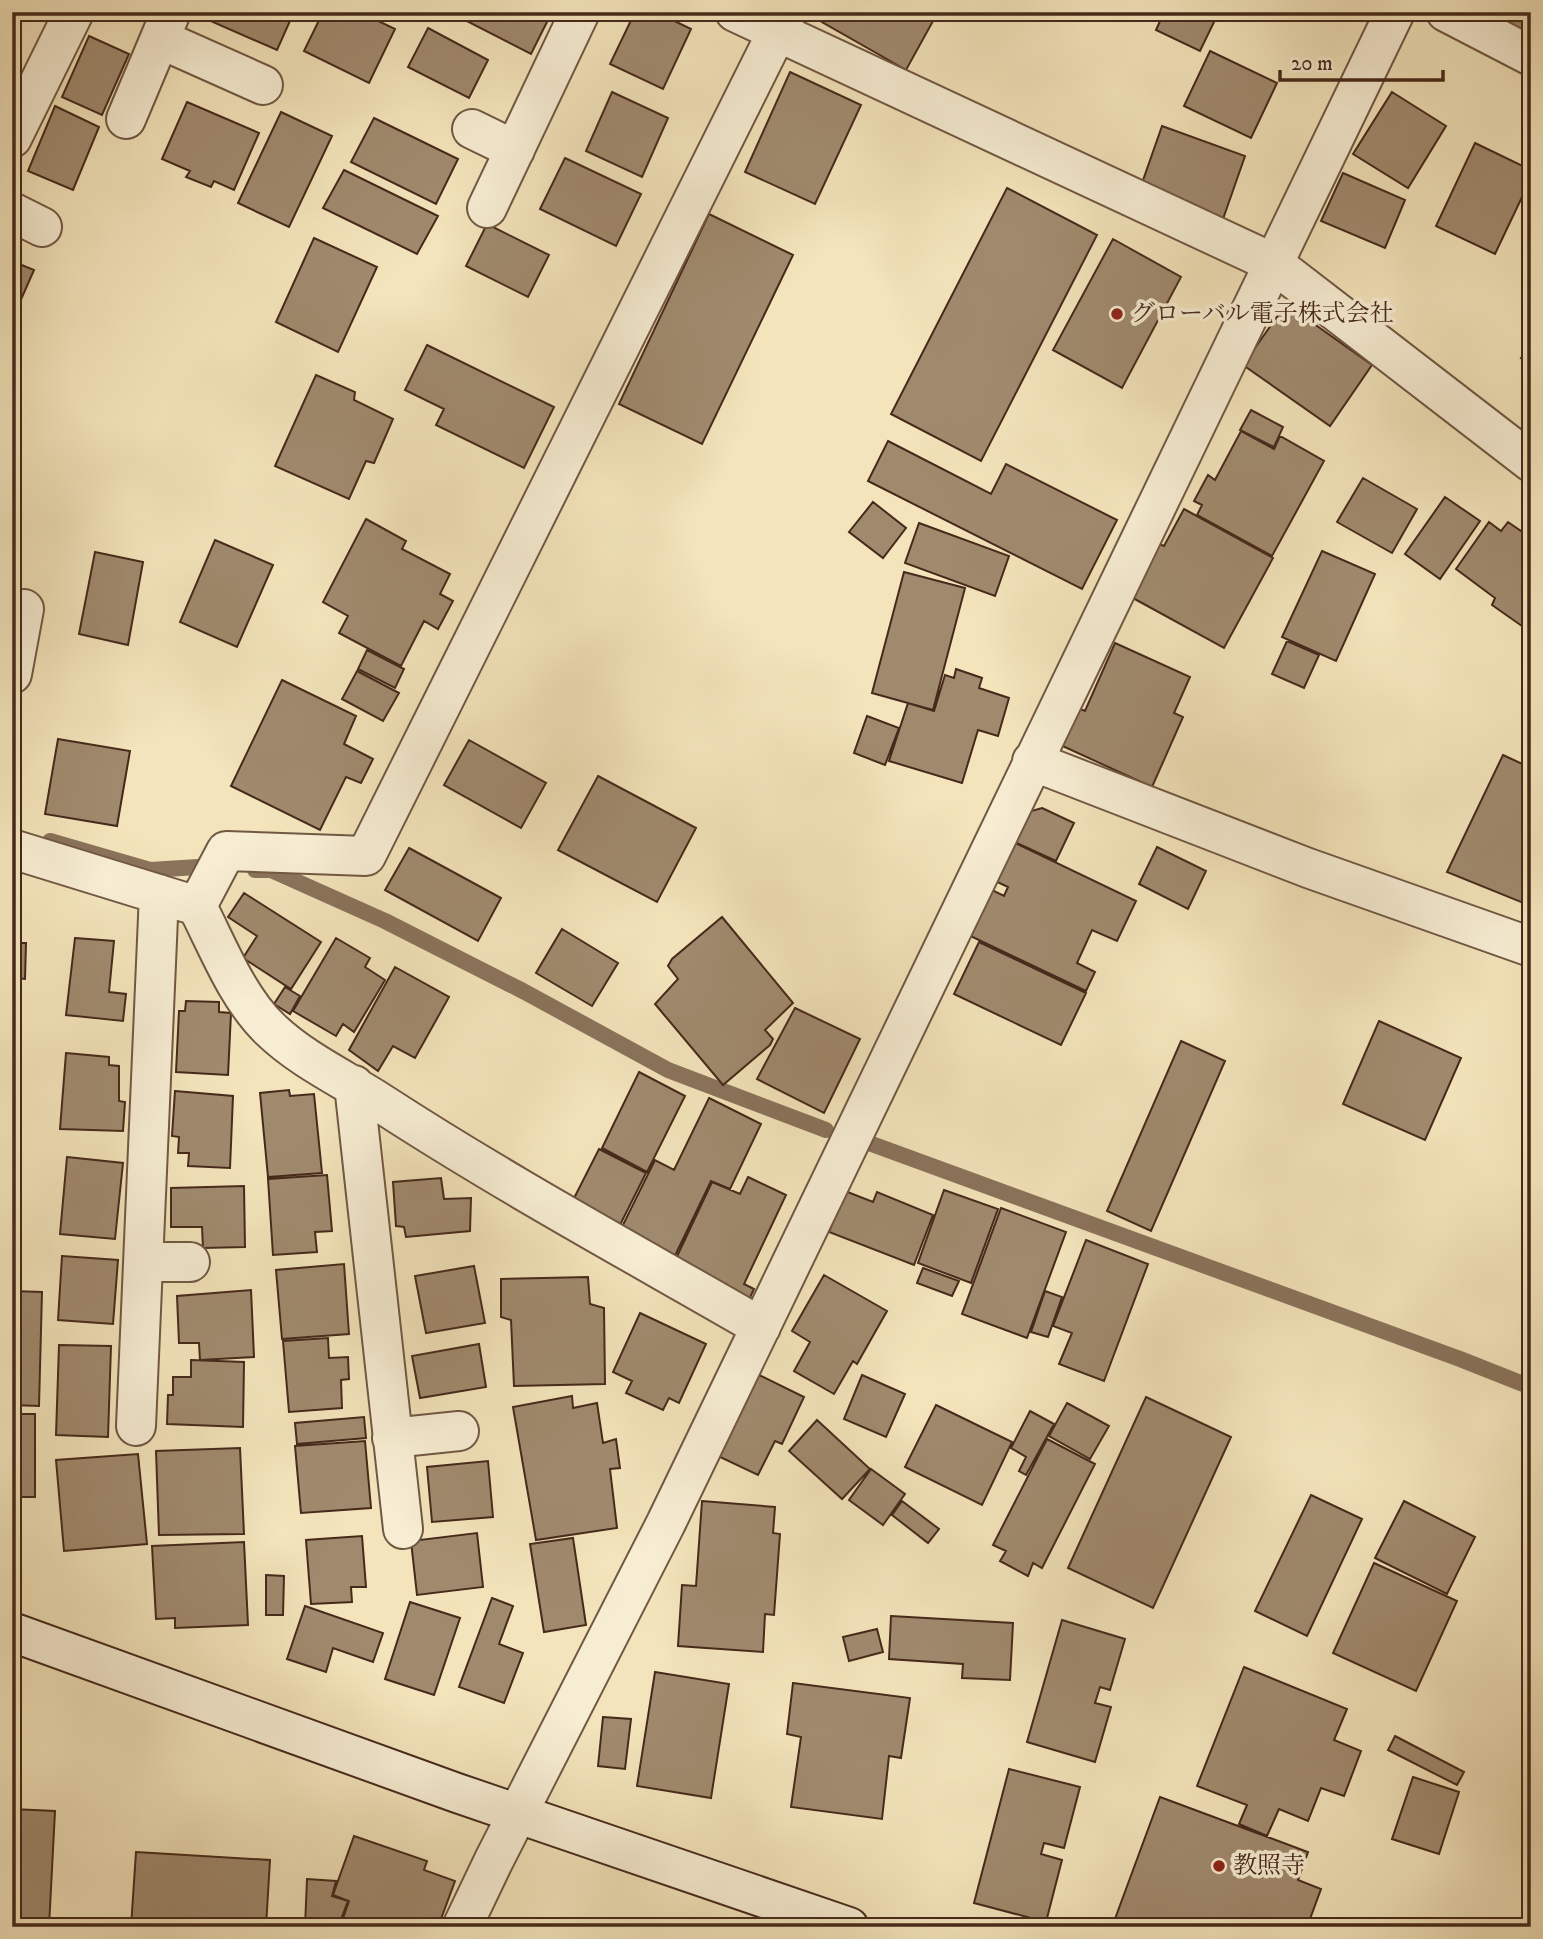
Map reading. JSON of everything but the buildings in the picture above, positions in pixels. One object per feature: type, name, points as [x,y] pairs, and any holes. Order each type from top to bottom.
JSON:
[{"type":"street","points":[[12,138],[74,12]]},
{"type":"street","points":[[487,208],[580,12]]},
{"type":"street","points":[[734,12],[782,23],[1273,263],[1531,462]]},
{"type":"street","points":[[462,1927],[666,1523],[1395,12]]},
{"type":"street","points":[[1446,12],[1531,57]]},
{"type":"street","points":[[197,906],[226,851],[366,856],[782,23]]},
{"type":"street","points":[[125,119],[166,25],[263,85]]},
{"type":"street","points":[[472,129],[515,150]]},
{"type":"street","points":[[12,674],[24,609]]},
{"type":"street","points":[[1032,761],[1308,868],[1531,947]]},
{"type":"street","points":[[12,849],[197,906],[242,991],[269,1028],[303,1056],[354,1085],[446,1145],[761,1327]]},
{"type":"street","points":[[136,1426],[159,894]]},
{"type":"street","points":[[354,1085],[403,1529]]},
{"type":"street","points":[[144,1262],[190,1262]]},
{"type":"street","points":[[392,1438],[459,1431]]},
{"type":"street","points":[[12,1632],[518,1814],[849,1927]]},
{"type":"waterway","points":[[50,841],[150,870],[198,867]]},
{"type":"waterway","points":[[255,870],[271,870],[385,921],[523,991],[668,1070],[826,1130]]},
{"type":"waterway","points":[[869,1143],[1531,1387]]},
{"type":"place","name":"グローバル電子株式会社","points":[[1117,314]]},
{"type":"place","name":"教照寺","points":[[1219,1866]]}]
